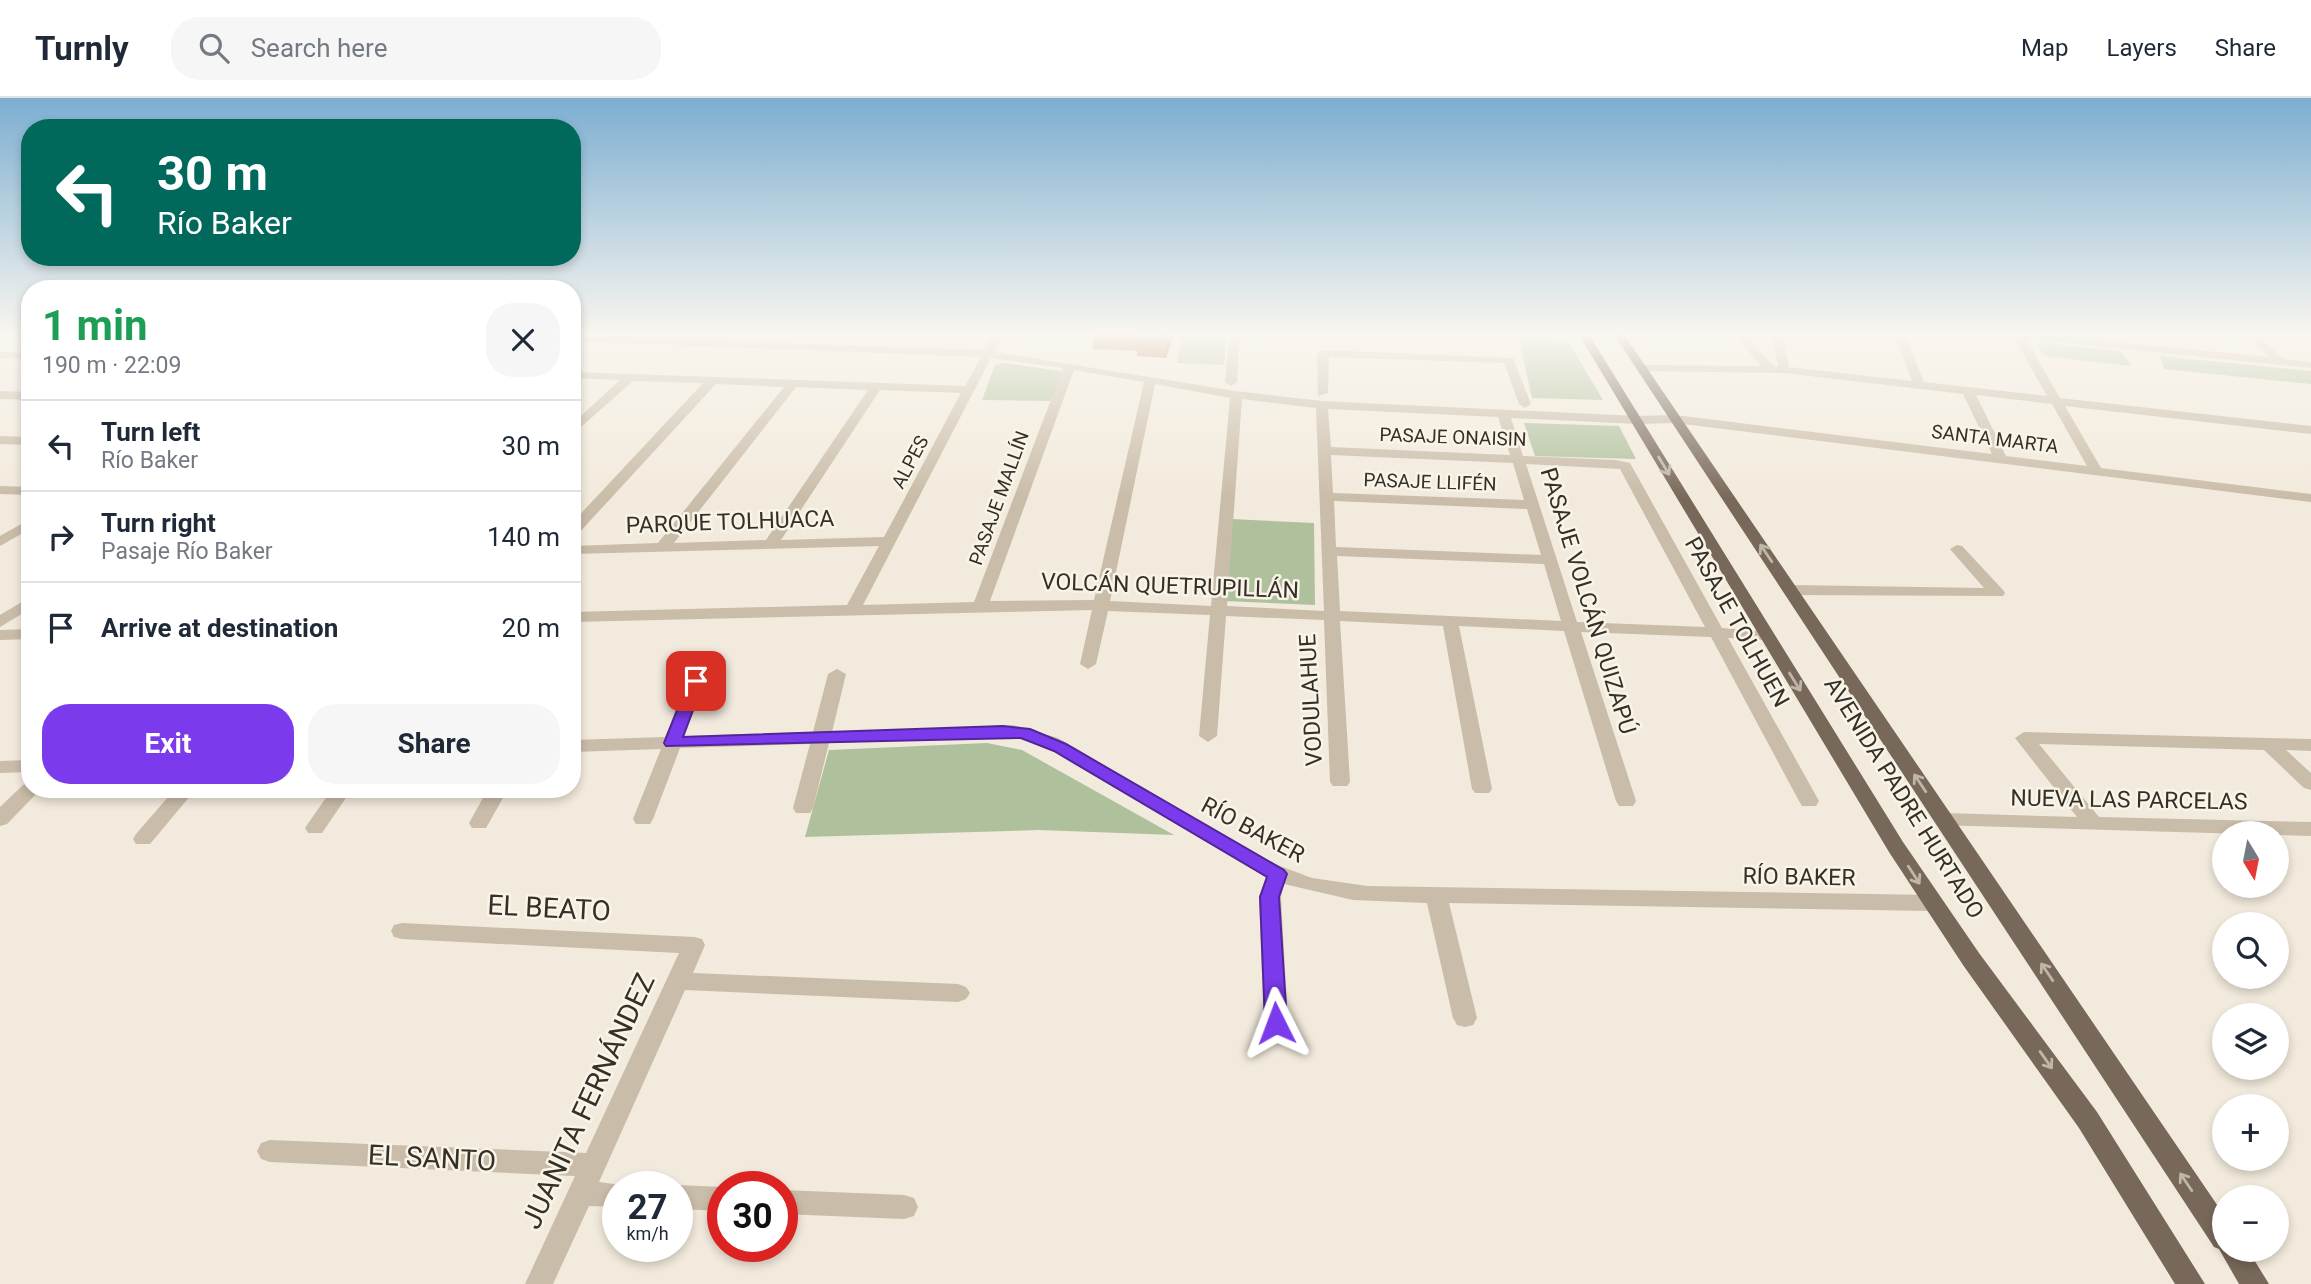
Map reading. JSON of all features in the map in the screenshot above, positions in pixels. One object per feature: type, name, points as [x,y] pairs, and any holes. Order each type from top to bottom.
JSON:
[{"type":"main road","name":"AVENIDA PADRE HURTADO","points":[[1617,388],[1932,903],[2088,1120],[2191,1284]]},
{"type":"main road","name":"AVENIDA PADRE HURTADO","points":[[1655,388],[2212,1220]]},
{"type":"main road","points":[[2240,1262],[2255,1284]]},
{"type":"street","points":[[581,422],[617,388]]},
{"type":"street","points":[[581,522],[705,388]]},
{"type":"street","points":[[663,547],[789,388]]},
{"type":"street","points":[[771,544],[875,388]]},
{"type":"street","points":[[918,388],[970,390]]},
{"type":"street","name":"PASAJE MALLÍN","points":[[981,605],[1062,388]]},
{"type":"street","points":[[1088,664],[1148,388]]},
{"type":"street","points":[[1208,736],[1234,388]]},
{"type":"street","name":"SANTA MARTA","points":[[1237,388],[1322,399],[1504,415],[1633,414]]},
{"type":"street","name":"VODULAHUE","points":[[1322,388],[1340,782]]},
{"type":"street","name":"VODULAHUE","points":[[1519,388],[1525,404]]},
{"type":"street","points":[[1946,388],[2311,430]]},
{"type":"street","points":[[2049,388],[2096,471]]},
{"type":"street","name":"ALPES","points":[[853,608],[970,390]]},
{"type":"street","points":[[1968,391],[2001,459]]},
{"type":"street","points":[[0,395],[21,396]]},
{"type":"street","name":"SANTA MARTA","points":[[1322,399],[1525,404],[1633,414],[2311,498]]},
{"type":"street","name":"PASAJE VOLCÁN QUIZAPÚ","points":[[1504,415],[1626,802]]},
{"type":"street","points":[[0,440],[21,441]]},
{"type":"street","name":"PASAJE ONAISIN","points":[[1324,451],[1623,465]]},
{"type":"street","name":"PASAJE TOLHUEN","points":[[1623,465],[1809,802]]},
{"type":"street","points":[[0,490],[21,491]]},
{"type":"street","name":"PASAJE LLIFÉN","points":[[1326,497],[1532,505]]},
{"type":"street","points":[[0,542],[21,529]]},
{"type":"street","name":"PARQUE TOLHUACA","points":[[581,550],[890,541]]},
{"type":"street","points":[[1790,590],[1997,593],[1957,549]]},
{"type":"street","points":[[1329,551],[1550,560]]},
{"type":"street","name":"VOLCÁN QUETRUPILLÁN","points":[[581,617],[981,605],[1100,605],[1766,635]]},
{"type":"street","points":[[0,622],[21,608]]},
{"type":"street","points":[[1450,620],[1482,789]]},
{"type":"street","points":[[0,635],[21,634]]},
{"type":"street","points":[[803,808],[837,674]]},
{"type":"street","points":[[643,819],[696,681]]},
{"type":"street","name":"RÍO BAKER","points":[[581,747],[1003,731],[1038,737],[1277,874],[1315,888],[1341,892],[1436,895],[1932,903]]},
{"type":"street","points":[[2094,824],[2024,738],[2311,745]]},
{"type":"street","points":[[2269,744],[2311,784]]},
{"type":"street","points":[[0,767],[21,766]]},
{"type":"street","points":[[0,819],[21,798]]},
{"type":"street","points":[[143,839],[178,798]]},
{"type":"street","points":[[315,828],[336,798]]},
{"type":"street","points":[[479,823],[493,798]]},
{"type":"street","name":"NUEVA LAS PARCELAS","points":[[1945,820],[2311,829]]},
{"type":"street","points":[[1276,1023],[1270,897],[1277,874]]},
{"type":"street","points":[[1436,895],[1465,1018]]},
{"type":"street","name":"EL BEATO","points":[[401,931],[694,945]]},
{"type":"street","name":"JUANITA FERNÁNDEZ","points":[[539,1284],[694,945]]},
{"type":"street","points":[[678,981],[958,993]]},
{"type":"street","name":"EL SANTO","points":[[270,1151],[593,1165]]},
{"type":"street","points":[[581,1193],[602,1194]]},
{"type":"street","points":[[798,1203],[904,1207]]},
{"type":"green space","points":[[986,388],[1056,388],[1050,401],[982,400]]},
{"type":"green space","points":[[1530,388],[1596,388],[1603,400],[1532,398]]},
{"type":"green space","points":[[1524,423],[1619,426],[1636,459],[1535,456]]},
{"type":"green space","points":[[1231,519],[1314,523],[1315,605],[1224,601]]},
{"type":"green space","points":[[987,743],[1022,750],[1174,835],[1039,830],[805,837],[829,750]]},
{"type":"route","points":[[696,681],[672,743],[1003,731],[1024,733],[1060,747],[1277,874],[1270,897],[1276,1023]]}]
